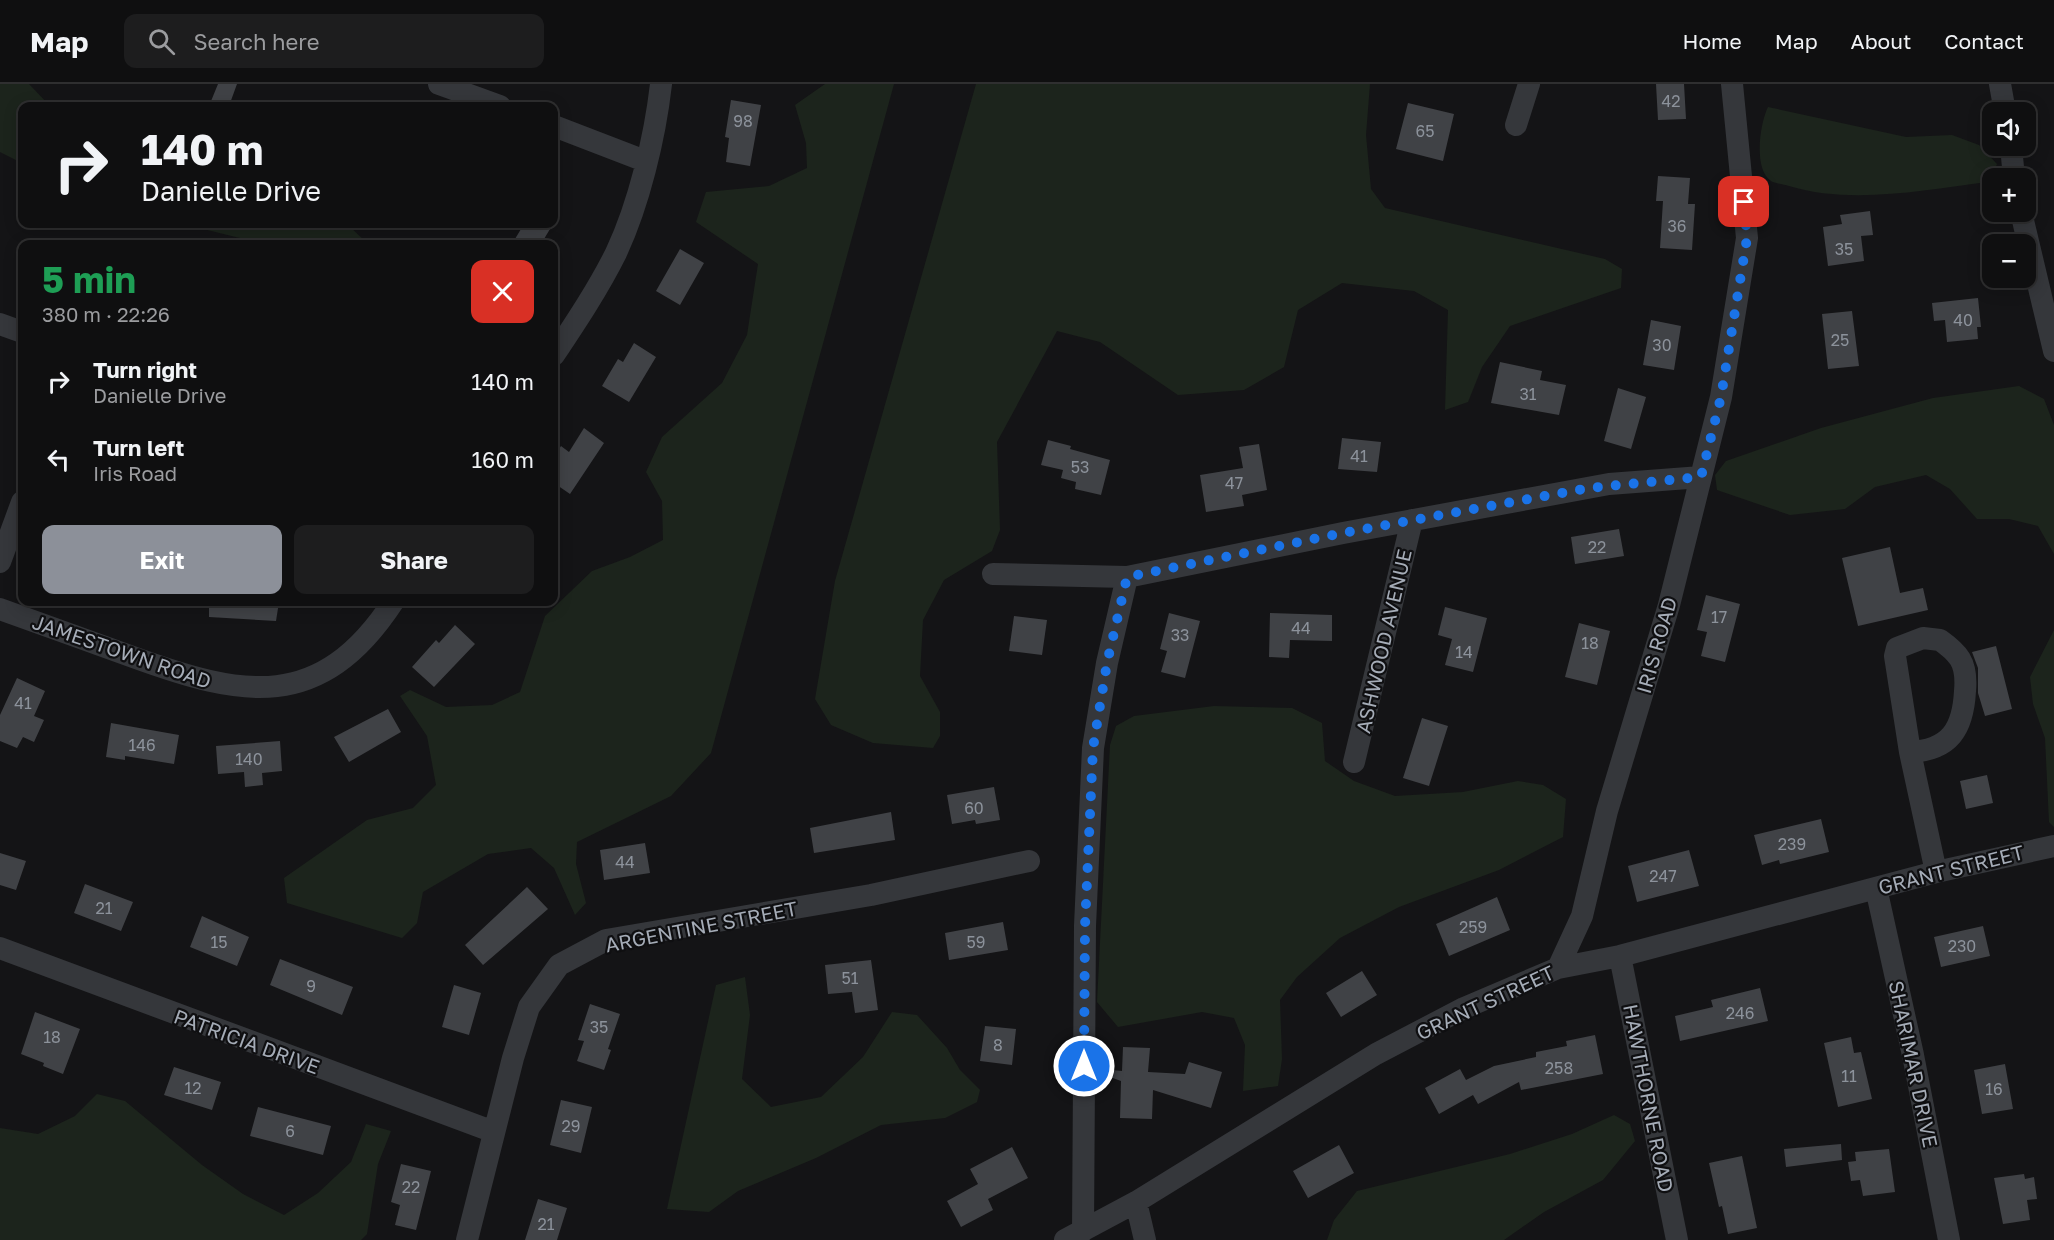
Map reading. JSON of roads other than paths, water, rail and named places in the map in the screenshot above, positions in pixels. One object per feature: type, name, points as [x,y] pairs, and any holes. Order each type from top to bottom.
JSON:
[{"type":"street","points":[[439,84],[489,102]]},
{"type":"street","points":[[558,349],[593,296],[616,252],[645,160],[661,84]]},
{"type":"street","points":[[1516,125],[1529,84]]},
{"type":"street","name":"IRIS ROAD","points":[[1558,968],[1582,916],[1607,811],[1669,605],[1721,397],[1747,238],[1732,84]]},
{"type":"street","points":[[2000,84],[2003,102]]},
{"type":"street","points":[[2010,102],[2011,84]]},
{"type":"street","points":[[558,127],[645,160]]},
{"type":"street","points":[[2022,222],[2054,351]]},
{"type":"street","points":[[0,324],[18,331]]},
{"type":"street","points":[[993,574],[1127,577],[1412,520],[1609,484],[1701,477]]},
{"type":"street","points":[[0,562],[18,513]]},
{"type":"street","name":"ASHWOOD AVENUE","points":[[1354,762],[1412,520]]},
{"type":"street","points":[[1074,1235],[1093,748],[1107,663],[1127,577]]},
{"type":"street","name":"JAMESTOWN ROAD","points":[[0,609],[188,677],[224,685],[253,688],[277,686],[323,672],[364,640],[390,606]]},
{"type":"street","points":[[1910,752],[1927,751],[1944,742],[1962,720],[1966,677],[1961,661],[1940,640],[1912,640],[1897,648],[1895,656],[1910,752],[1936,872]]},
{"type":"street","name":"GRANT STREET","points":[[1074,1235],[1136,1202],[1376,1054],[1464,1008],[1558,968],[1620,956],[1936,872],[2054,846]]},
{"type":"street","name":"ARGENTINE STREET","points":[[467,1240],[529,1007],[559,965],[606,940],[871,895],[1029,861]]},
{"type":"street","name":"SHARIMAR DRIVE","points":[[1876,888],[1913,1055],[1949,1240]]},
{"type":"street","name":"PATRICIA DRIVE","points":[[0,948],[494,1132]]},
{"type":"street","name":"HAWTHORNE ROAD","points":[[1620,956],[1677,1240]]},
{"type":"street","points":[[1136,1202],[1145,1240]]}]
